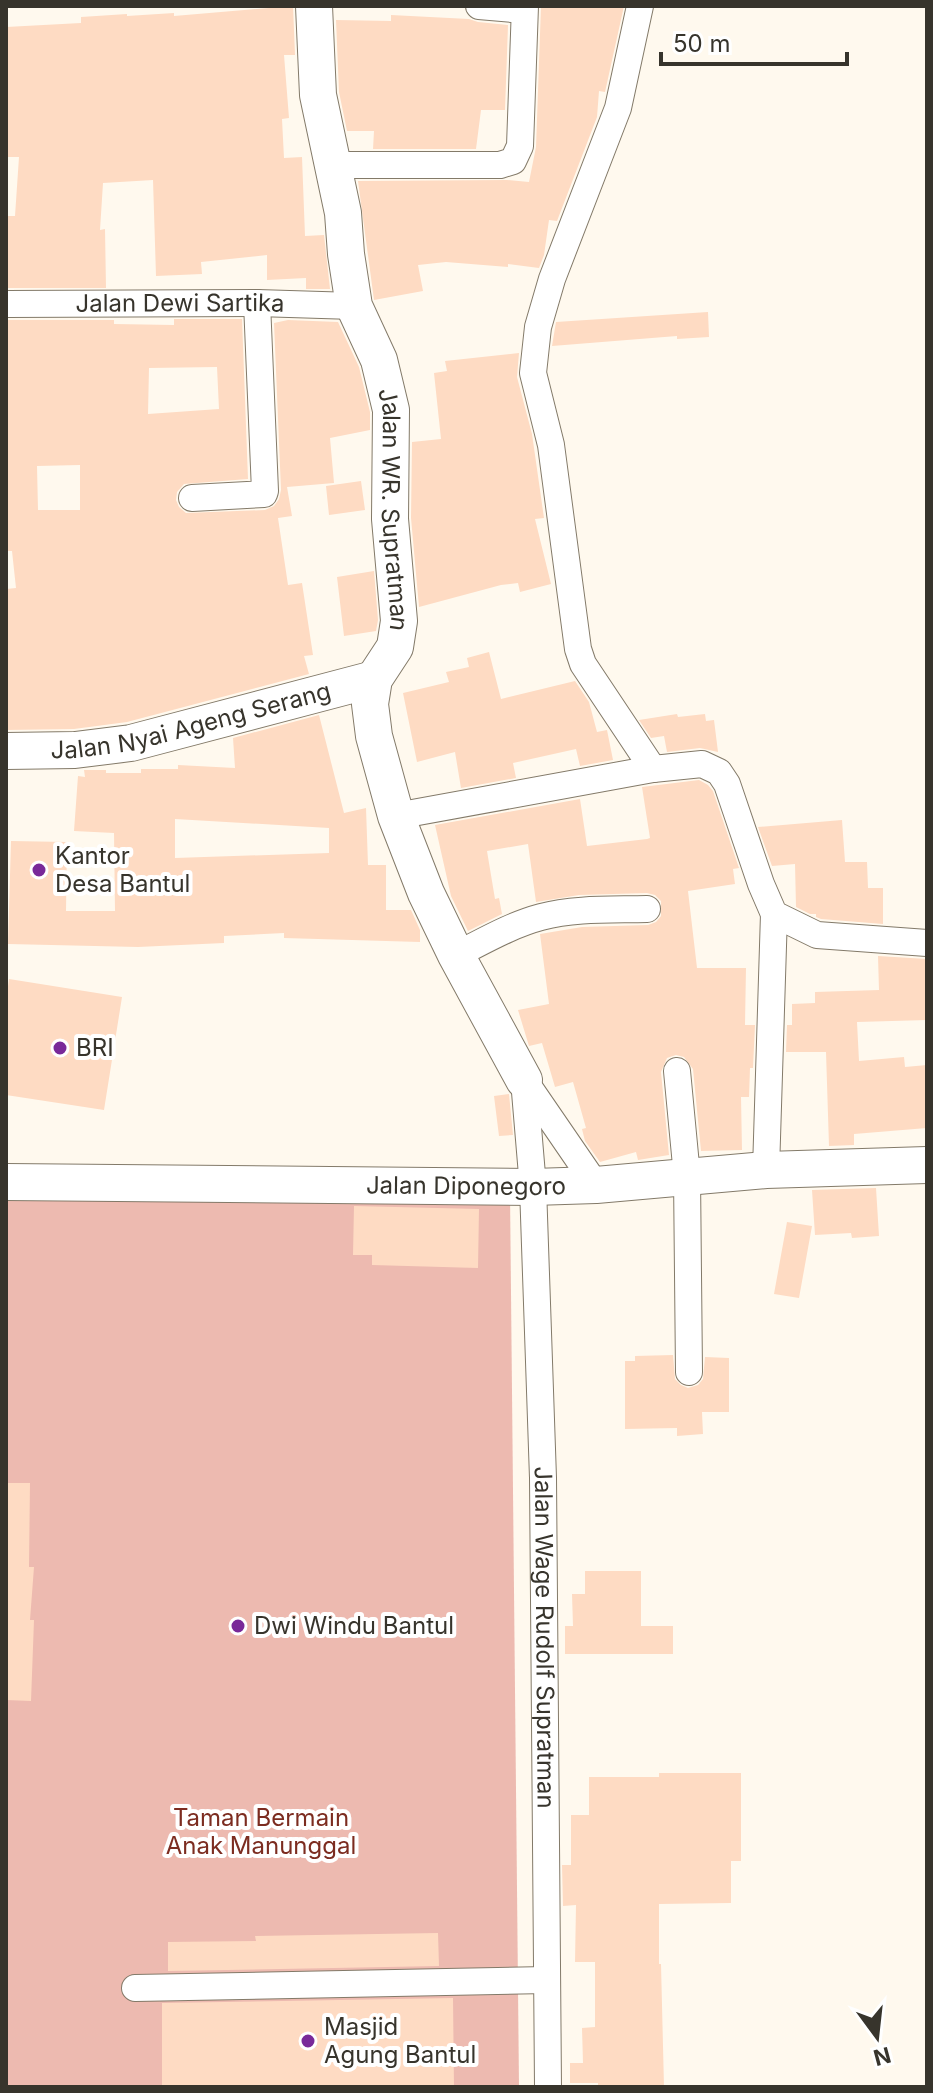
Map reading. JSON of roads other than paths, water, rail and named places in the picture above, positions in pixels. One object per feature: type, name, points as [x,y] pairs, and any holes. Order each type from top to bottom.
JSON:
[{"type":"street","name":"Jalan WR. Supratman","points":[[314,6],[318,95],[343,213],[354,306],[379,360],[391,410],[390,519],[399,621],[395,647],[374,679],[371,720],[377,750],[411,857],[456,955],[524,1080],[596,1185]]},
{"type":"street","points":[[331,165],[500,165],[513,161],[520,146],[524,8],[479,6]]},
{"type":"street","points":[[640,6],[618,108],[552,279],[538,327],[533,373],[551,445],[578,649],[583,664],[653,769]]},
{"type":"street","points":[[192,498],[252,496],[264,494],[265,491],[257,303]]},
{"type":"street","name":"Jalan Dewi Sartika","points":[[6,304],[257,303],[354,306]]},
{"type":"street","name":"Jalan Nyai Ageng Serang","points":[[6,751],[75,750],[131,743],[374,679]]},
{"type":"street","points":[[396,816],[653,769],[702,764],[719,772],[727,784],[774,914],[766,1170]]},
{"type":"street","points":[[456,955],[522,923],[544,916],[567,912],[647,909]]},
{"type":"street","points":[[774,914],[817,935],[927,943]]},
{"type":"street","points":[[677,1071],[687,1176],[689,1372]]},
{"type":"street","name":"Jalan WR. Supratman","points":[[524,1080],[533,1187]]},
{"type":"street","name":"Jalan Diponegoro","points":[[6,1182],[533,1187],[596,1185],[766,1170],[927,1165]]},
{"type":"street","name":"Jalan Wage Rudolf Supratman","points":[[533,1187],[543,1478],[548,2087]]},
{"type":"street","points":[[135,1988],[547,1980]]},
{"type":"place","name":"Kantor Desa Bantul","points":[[39,870]]},
{"type":"place","name":"BRI","points":[[60,1048]]},
{"type":"place","name":"Dwi Windu Bantul","points":[[238,1626]]},
{"type":"place","name":"Masjid Agung Bantul","points":[[308,2041]]},
{"type":"park label","name":"Taman Bermain Anak Manunggal","points":[[261,1832]]}]
